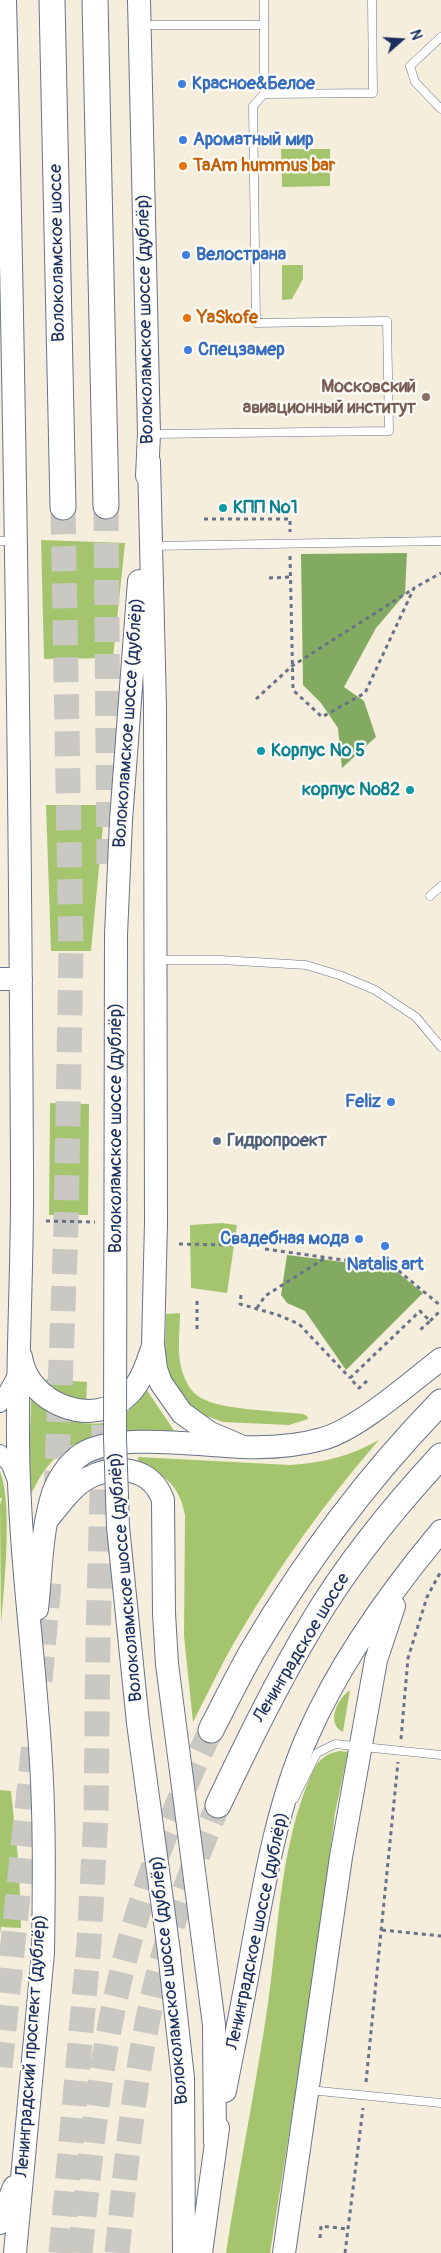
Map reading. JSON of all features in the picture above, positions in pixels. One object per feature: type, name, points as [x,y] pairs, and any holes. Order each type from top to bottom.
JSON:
[{"type":"main road","points":[[5,0],[11,979],[22,1220],[17,1374],[18,1487],[32,1660]]},
{"type":"main road","name":"Волоколамское шоссе","points":[[52,0],[64,507]]},
{"type":"main road","points":[[95,0],[106,506]]},
{"type":"main road","name":"Волоколамское шоссе (дублёр)","points":[[139,0],[149,434],[120,820],[116,935],[115,1438],[118,1527],[138,1723],[169,1952],[183,2078],[184,2253]]},
{"type":"main road","points":[[148,462],[155,706],[156,960],[153,1345],[156,1369],[161,1383],[182,1413],[210,1434],[243,1447]]},
{"type":"main road","points":[[19,1338],[22,1364],[39,1393],[71,1409],[88,1410],[104,1408],[128,1395],[144,1370],[153,1345]]},
{"type":"main road","points":[[32,1660],[44,1534],[51,1500],[61,1478],[71,1464],[82,1454],[96,1448],[126,1442],[243,1447],[286,1446],[325,1438],[366,1416],[441,1359]]},
{"type":"main road","points":[[211,1730],[252,1652],[320,1546],[355,1498],[441,1402]]},
{"type":"main road","name":"Ленинградское шоссе","points":[[218,1805],[256,1725],[312,1623],[384,1521],[441,1456]]},
{"type":"main road","points":[[47,1520],[73,1490],[88,1478],[103,1472],[122,1470],[140,1473],[151,1479],[159,1488],[163,1500],[164,1613],[167,1664],[214,2025],[216,2142]]},
{"type":"main road","name":"Ленинградское шоссе (дублёр)","points":[[201,2253],[216,2142],[266,1876],[280,1818],[307,1738],[331,1687],[410,1569],[441,1531]]},
{"type":"main road","points":[[284,2253],[340,1857],[360,1746],[376,1660],[391,1615],[410,1569]]},
{"type":"main road","name":"Ленинградский проспект (дублёр)","points":[[15,2253],[43,1933],[41,1748],[32,1660]]},
{"type":"main road","points":[[0,2223],[24,2158]]},
{"type":"street","points":[[0,1404],[17,1374]]},
{"type":"street","points":[[0,1453],[10,1465],[18,1487]]},
{"type":"lane","points":[[149,434],[389,431],[387,321],[256,323],[253,106],[264,94],[264,0]]},
{"type":"lane","points":[[264,94],[373,93],[372,0]]},
{"type":"lane","points":[[140,25],[264,24]]},
{"type":"lane","points":[[441,37],[410,66],[415,82],[441,109]]},
{"type":"lane","points":[[151,546],[441,541]]},
{"type":"lane","points":[[430,896],[441,886]]},
{"type":"lane","points":[[156,960],[221,960],[306,965],[333,973],[375,990],[416,1017],[441,1046]]},
{"type":"lane","points":[[280,1818],[295,1798],[317,1753],[335,1744],[441,1755]]},
{"type":"lane","points":[[307,2090],[441,2103]]},
{"type":"path","points":[[204,520],[290,519],[293,690],[322,718],[365,693],[414,588]]},
{"type":"path","points":[[256,699],[292,666],[414,588],[441,573]]},
{"type":"path","points":[[269,578],[291,577]]},
{"type":"path","points":[[179,1244],[234,1244]]},
{"type":"path","points":[[265,1249],[394,1267],[441,1308],[420,1330]]},
{"type":"path","points":[[257,1309],[266,1296],[326,1258]]},
{"type":"path","points":[[241,1295],[240,1304],[278,1314],[300,1324],[359,1388],[367,1381]]},
{"type":"path","points":[[197,1299],[197,1329]]},
{"type":"path","points":[[350,1378],[420,1311],[430,1321]]},
{"type":"path","points":[[345,2253],[382,1930],[408,1658],[427,1597],[441,1571]]},
{"type":"path","points":[[382,1930],[441,1936]]},
{"type":"path","points":[[320,2238],[321,2226],[348,2229]]},
{"type":"green space","points":[[281,149],[330,149],[330,186],[282,187]]},
{"type":"green space","points":[[282,265],[303,265],[303,279],[292,299],[282,300]]},
{"type":"green space","points":[[41,540],[125,543],[113,658],[44,659]]},
{"type":"green space","points":[[407,553],[405,594],[376,628],[344,687],[364,701],[376,737],[342,768],[338,728],[321,703],[303,685],[301,554]]},
{"type":"green space","points":[[46,805],[105,805],[91,951],[51,951]]},
{"type":"green space","points":[[50,1103],[89,1104],[88,1215],[49,1215]]},
{"type":"green space","points":[[222,1223],[237,1225],[227,1293],[191,1288],[190,1225]]},
{"type":"green space","points":[[287,1255],[392,1268],[423,1293],[346,1370],[305,1311],[287,1303],[281,1295]]},
{"type":"green space","points":[[180,1313],[179,1347],[181,1367],[188,1385],[197,1395],[210,1402],[222,1405],[303,1414],[308,1419],[289,1425],[223,1422],[201,1414],[191,1407],[169,1375],[165,1353],[166,1314]]},
{"type":"green space","points":[[46,1379],[87,1382],[86,1403],[69,1398],[52,1388]]},
{"type":"green space","points":[[143,1389],[146,1389],[175,1432],[121,1433],[87,1439],[72,1446],[58,1456],[45,1470],[28,1500],[31,1399],[61,1416],[92,1424],[107,1422],[121,1416],[133,1405]]},
{"type":"green space","points":[[379,1440],[302,1537],[268,1588],[229,1651],[193,1722],[184,1636],[185,1515],[179,1496],[170,1482],[164,1477],[138,1465],[138,1457],[290,1465],[336,1458]]},
{"type":"green space","points":[[0,1471],[4,1486],[7,1525],[1,1627],[0,1505],[2,1498],[0,1498]]},
{"type":"green space","points":[[350,1690],[343,1732],[335,1723],[335,1711],[341,1699]]},
{"type":"green space","points":[[340,1751],[348,1752],[335,1813],[317,1957],[270,2253],[226,2253],[263,2034],[282,1886],[293,1828],[301,1800],[314,1768],[327,1755]]},
{"type":"green space","points":[[0,1790],[11,1791],[19,1868],[21,1928],[1,1927],[0,1934]]},
{"type":"tunnel","points":[[106,506],[109,870]]},
{"type":"tunnel","points":[[56,1496],[66,1228],[71,951],[63,507]]},
{"type":"tunnel","points":[[61,2253],[89,1943],[96,1816],[98,1634],[104,1425]]},
{"type":"tunnel","points":[[40,1681],[49,1583]]},
{"type":"tunnel","points":[[80,2253],[91,2151],[105,2050],[127,1950],[158,1854],[183,1791],[211,1730]]},
{"type":"tunnel","points":[[0,2067],[34,1743]]},
{"type":"tunnel","points":[[117,2253],[136,2088],[154,1991],[174,1920],[218,1805]]},
{"type":"place","name":"Красное&Белое","points":[[182,84]]},
{"type":"place","name":"Ароматный мир","points":[[183,140]]},
{"type":"place","name":"TaAm hummus bar","points":[[183,166]]},
{"type":"place","name":"Велострана","points":[[186,255]]},
{"type":"place","name":"YaSkofe","points":[[187,318]]},
{"type":"place","name":"Спецзамер","points":[[188,350]]},
{"type":"place","name":"Московский авиационный институт","points":[[426,397]]},
{"type":"place","name":"КПП №1","points":[[223,508]]},
{"type":"place","name":"Корпус № 5","points":[[261,751]]},
{"type":"place","name":"корпус №82","points":[[410,790]]},
{"type":"place","name":"Feliz","points":[[391,1102]]},
{"type":"place","name":"Гидропроект","points":[[217,1141]]},
{"type":"place","name":"Свадебная мода","points":[[359,1239]]},
{"type":"place","name":"Natalis art","points":[[385,1246]]}]
